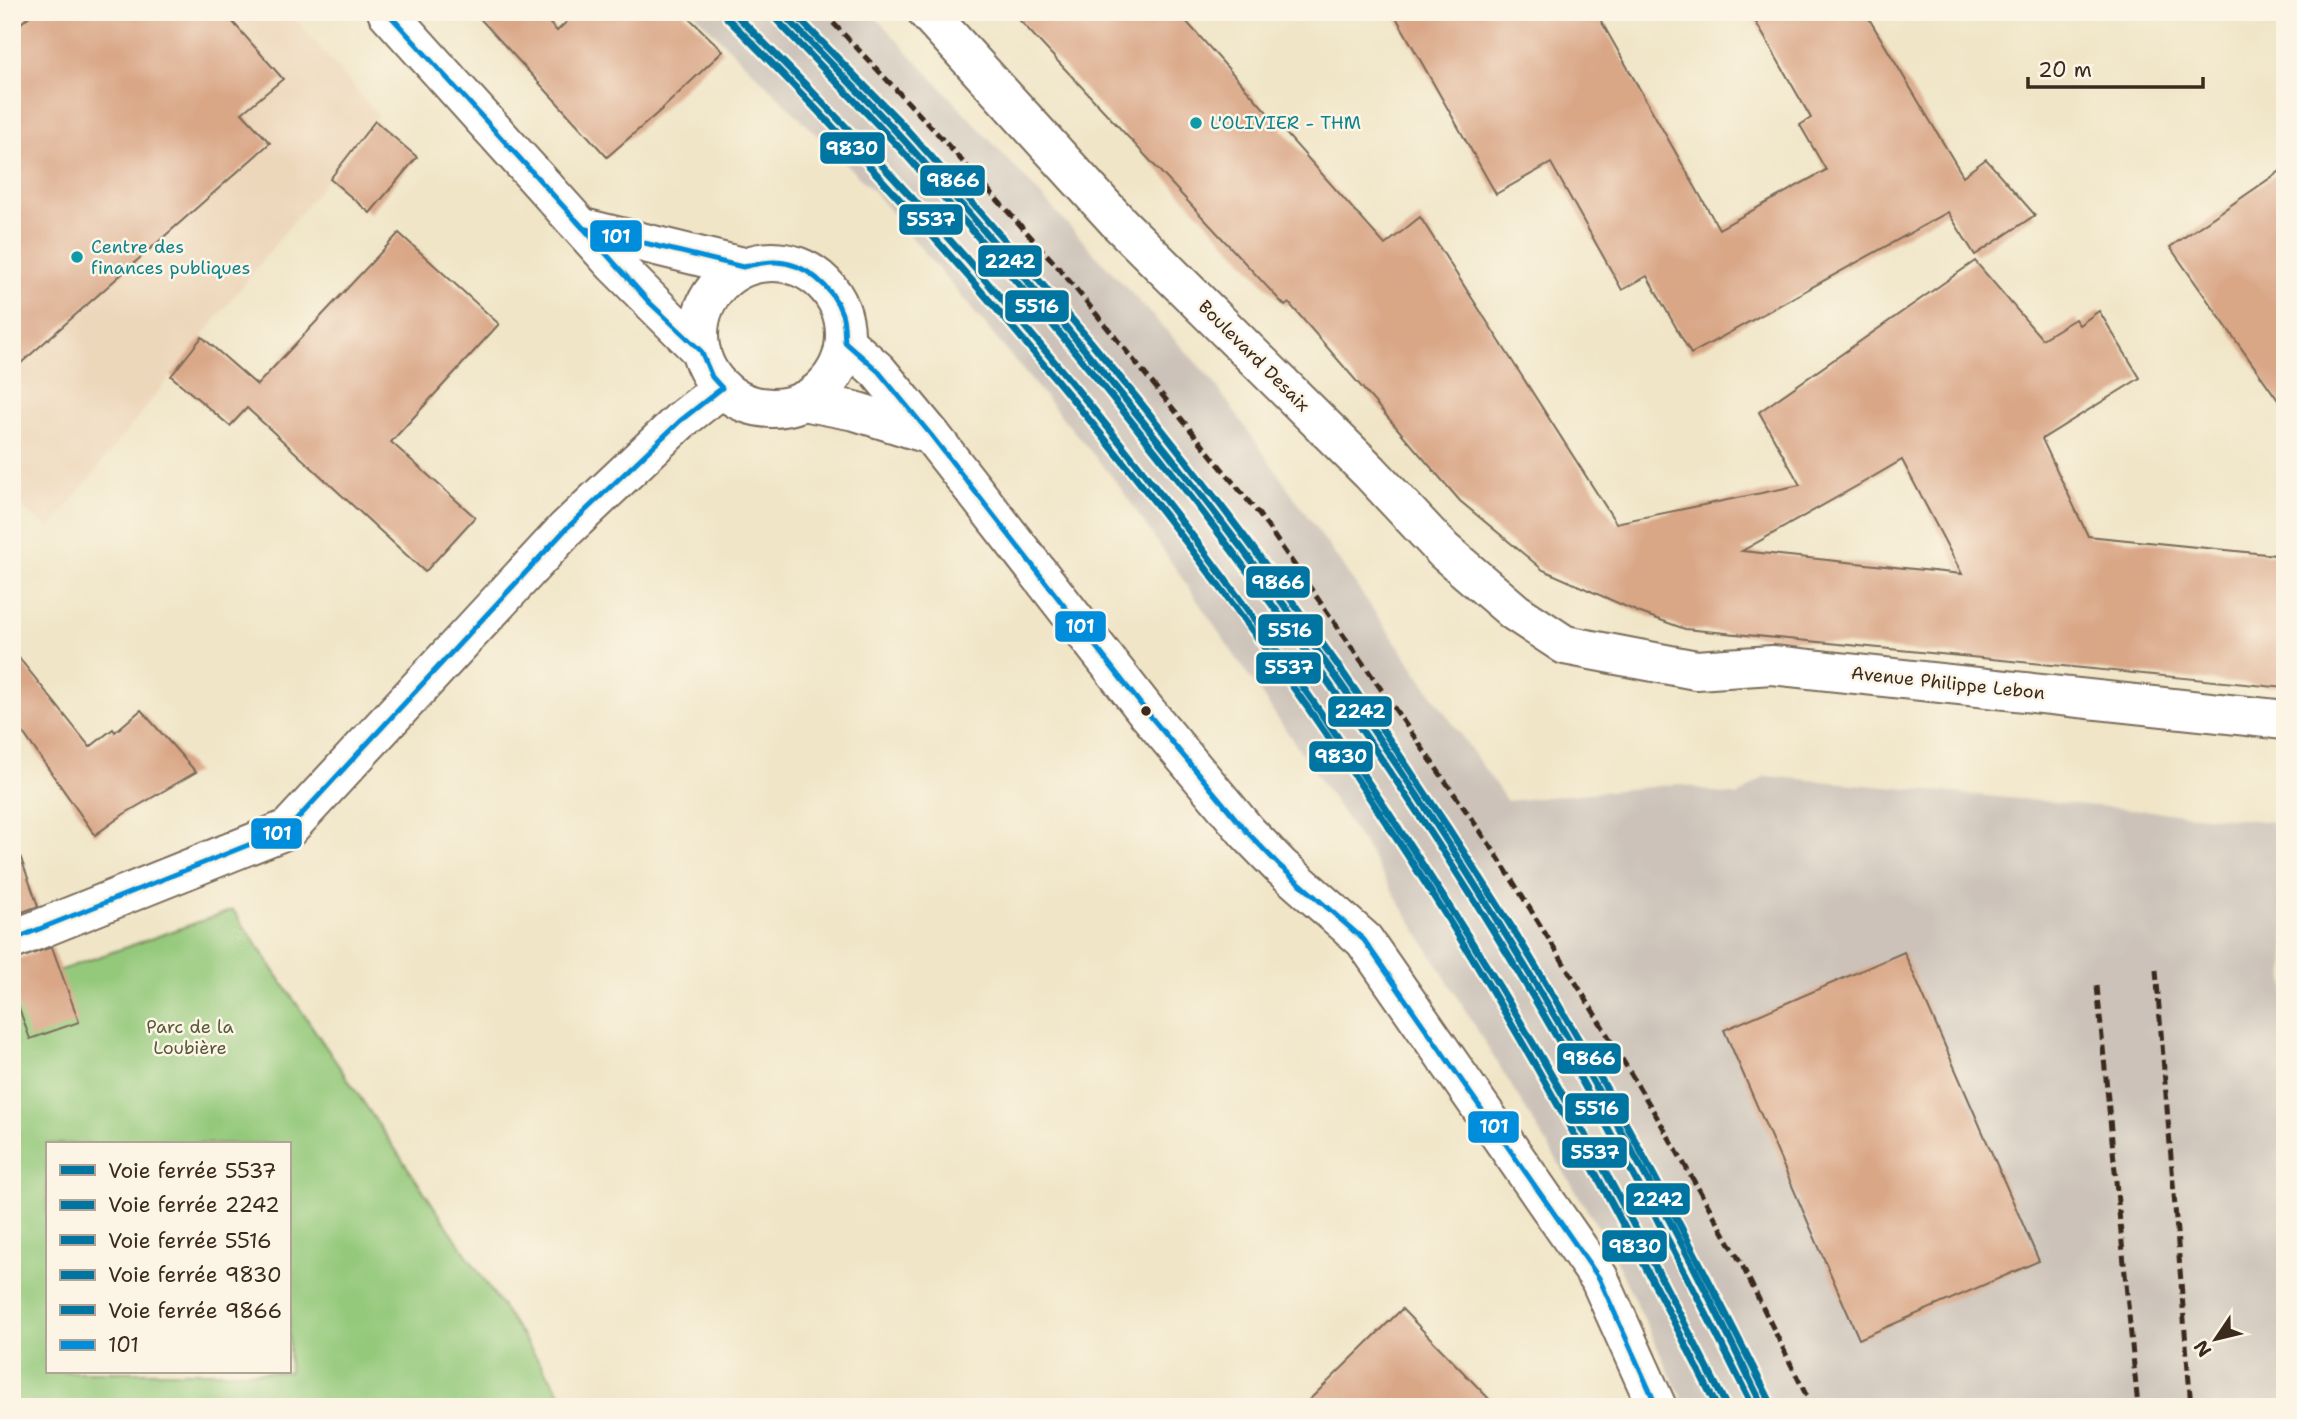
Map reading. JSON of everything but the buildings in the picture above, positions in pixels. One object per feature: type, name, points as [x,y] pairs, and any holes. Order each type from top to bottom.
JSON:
[{"type":"street","points":[[387,12],[649,302],[701,351]]},
{"type":"street","name":"Boulevard Desaix","points":[[928,12],[1120,224],[1370,472],[1444,551],[1516,612],[1565,645],[1612,654]]},
{"type":"street","points":[[583,228],[743,267]]},
{"type":"street","points":[[767,261],[792,264],[815,275],[832,293],[843,316],[845,342],[838,366],[824,387],[803,401],[782,408],[760,407],[740,400],[722,388],[712,377],[701,351],[699,326],[706,302],[721,282],[743,267],[767,261]]},
{"type":"street","points":[[845,342],[878,371],[932,435],[1146,711],[1247,832],[1280,866],[1364,940],[1599,1278],[1657,1407]]},
{"type":"street","points":[[12,940],[289,829],[566,529],[680,421],[722,388]]},
{"type":"street","points":[[803,401],[855,411],[932,435]]},
{"type":"street","name":"Avenue Philippe Lebon","points":[[1612,654],[1696,670],[1772,665],[2285,720]]},
{"type":"shaded area","points":[[12,12],[289,12],[378,115],[50,528],[12,501]]},
{"type":"shaded area","points":[[693,12],[871,12],[1213,381],[1507,801],[1680,784],[1739,796],[1765,776],[2285,823],[2285,1407],[1686,1407],[1608,1244],[1365,846],[1117,483],[874,192]]},
{"type":"green space","name":"Parc de la Loubière","points":[[233,910],[570,1407],[12,1407],[12,987]]},
{"type":"railway","points":[[823,12],[1058,267],[1258,513],[1494,851],[1573,978],[1740,1261],[1812,1407]]},
{"type":"railway","points":[[2156,970],[2191,1407]]},
{"type":"railway","points":[[2097,986],[2138,1407]]},
{"type":"rail line","name":"5537","points":[[733,12],[838,119],[940,229],[1039,343],[1134,460],[1313,701],[1478,952],[1545,1063],[1638,1234],[1727,1407]]},
{"type":"rail line","name":"2242","points":[[781,12],[912,149],[1068,330],[1218,516],[1359,709],[1490,909],[1587,1071],[1689,1258],[1763,1407]]},
{"type":"rail line","name":"9866","points":[[793,12],[901,123],[1104,357],[1222,507],[1335,661],[1494,899],[1569,1022],[1673,1211],[1771,1403]]},
{"type":"rail line","name":"9830","points":[[727,18],[873,170],[1013,328],[1076,403],[1197,557],[1313,715],[1422,878],[1507,1016],[1600,1181],[1717,1407]]},
{"type":"rail line","name":"5516","points":[[775,18],[905,154],[1061,334],[1209,520],[1350,713],[1481,911],[1554,1032],[1656,1218],[1753,1407]]},
{"type":"transit line","name":"101","points":[[387,12],[583,228],[743,267],[767,262],[787,263],[817,278],[825,286],[842,314],[845,342],[878,371],[931,435],[1146,711],[1247,832],[1280,866],[1364,940],[1599,1278],[1657,1407]]},
{"type":"transit line","name":"101","points":[[12,940],[288,829],[566,529],[680,421],[722,388],[712,377],[701,351],[649,302],[576,220]]},
{"type":"place","name":"L'OLIVIER - THM","points":[[1196,123]]},
{"type":"place","name":"Centre des finances publiques","points":[[77,257]]}]
